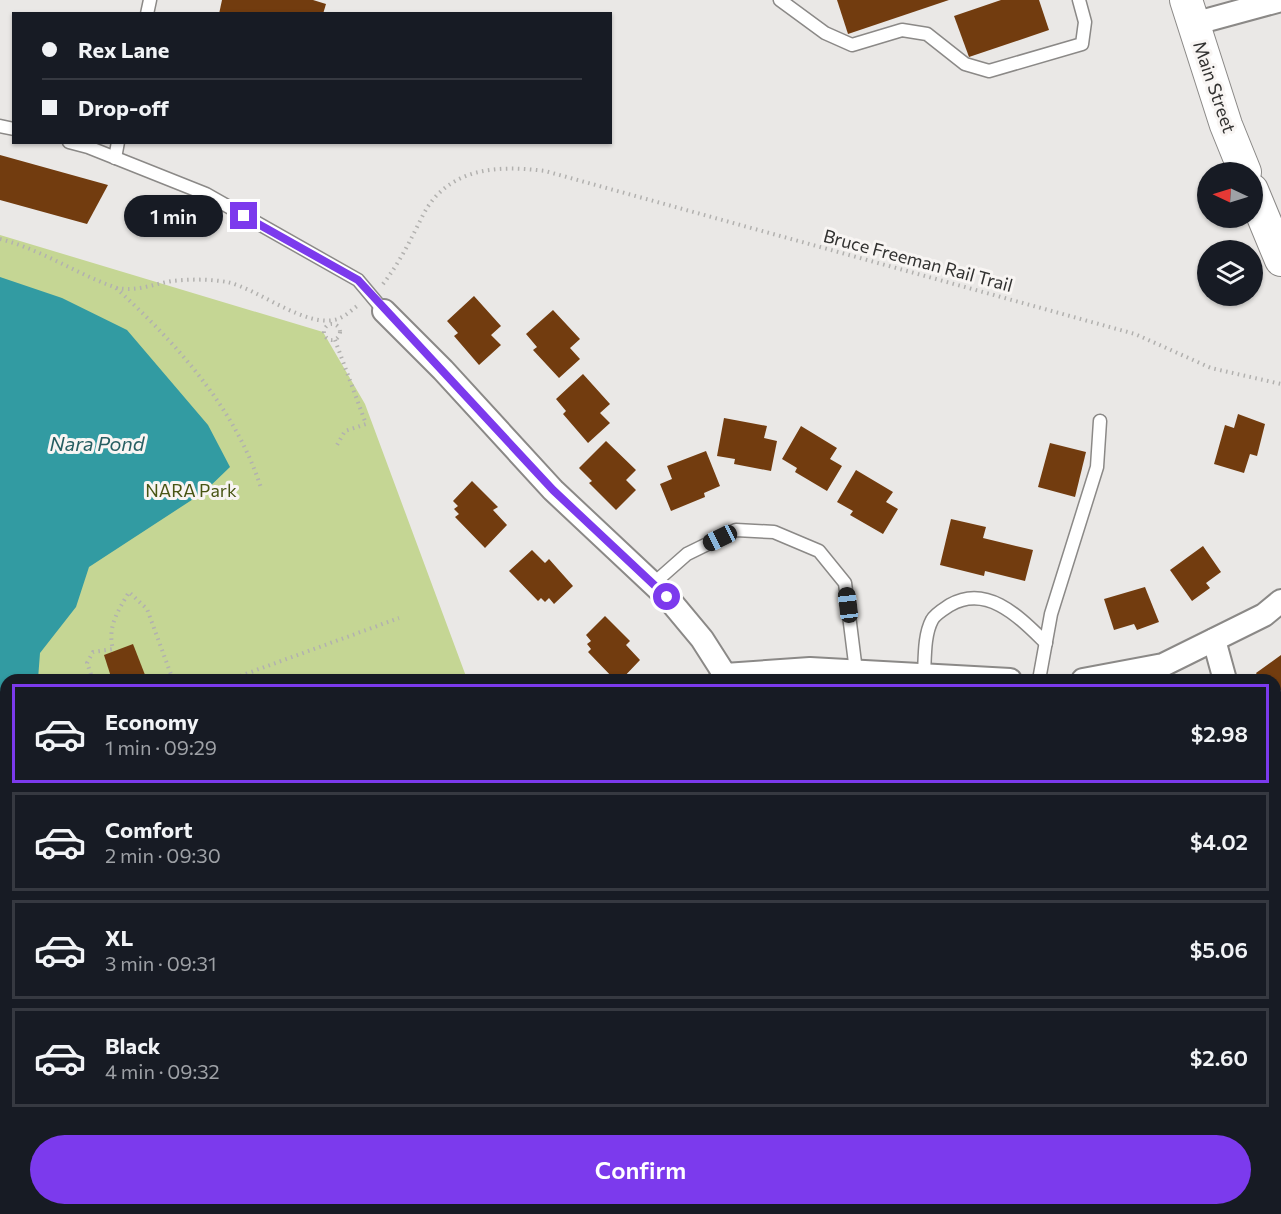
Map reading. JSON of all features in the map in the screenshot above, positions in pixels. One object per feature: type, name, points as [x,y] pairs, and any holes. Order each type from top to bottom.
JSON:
[{"type":"main road","name":"Main Street","points":[[1189,12],[1226,125],[1241,162]]},
{"type":"main road","points":[[1263,217],[1281,260]]},
{"type":"street","points":[[1189,12],[1281,0]]},
{"type":"street","points":[[384,311],[443,370],[553,490],[653,584],[702,639],[720,674]]},
{"type":"street","points":[[1115,674],[1163,665],[1264,615],[1281,601]]},
{"type":"street","points":[[1214,640],[1223,674]]},
{"type":"street","points":[[780,674],[810,669],[907,674]]},
{"type":"lane","points":[[780,0],[825,33],[852,45],[902,30],[927,34],[965,64],[989,71],[1082,44],[1085,22],[1079,0]]},
{"type":"lane","points":[[75,144],[206,194],[358,280],[384,311]]},
{"type":"lane","points":[[115,158],[118,144]]},
{"type":"lane","points":[[1040,674],[1051,614],[1097,467],[1100,421]]},
{"type":"lane","points":[[653,584],[687,554],[736,530],[774,532],[819,551],[845,583],[856,671]]},
{"type":"lane","points":[[924,674],[927,636],[933,618],[957,601],[979,599],[998,603],[1010,609],[1046,643]]},
{"type":"path","name":"Bruce Freeman Rail Trail","points":[[546,171],[1135,334],[1211,368],[1281,384]]},
{"type":"path","points":[[116,288],[153,322],[200,378],[238,433],[252,458],[261,488]]},
{"type":"path","points":[[336,445],[345,431],[366,424],[335,340],[342,321],[349,313]]},
{"type":"path","points":[[311,318],[321,324],[326,338],[335,340]]},
{"type":"path","points":[[324,333],[329,324],[335,324],[340,330]]},
{"type":"path","points":[[91,674],[87,663],[93,652],[113,649],[109,636],[115,616],[129,592],[147,609],[171,674]]},
{"type":"path","points":[[245,674],[399,618]]},
{"type":"green space","name":"NARA Park","points":[[0,235],[323,332],[365,404],[465,674],[0,674]]},
{"type":"water","name":"Nara Pond","points":[[0,277],[62,298],[127,330],[208,425],[230,467],[204,492],[89,567],[76,607],[40,653],[38,674],[0,674]]},
{"type":"building","points":[[222,0],[313,0],[326,4],[324,12],[219,12]]},
{"type":"building","points":[[837,0],[949,0],[848,34]]},
{"type":"building","points":[[1001,0],[1039,0],[1049,30],[969,57],[954,16]]},
{"type":"building","points":[[0,155],[108,185],[87,224],[0,200]]},
{"type":"building","points":[[474,296],[501,326],[491,335],[501,345],[479,365],[454,336],[458,333],[447,321]]},
{"type":"building","points":[[553,310],[580,339],[570,348],[580,359],[559,378],[533,350],[537,347],[526,334]]},
{"type":"building","points":[[583,374],[610,404],[600,413],[610,423],[588,443],[563,414],[566,411],[556,399]]},
{"type":"building","points":[[1238,414],[1265,424],[1257,456],[1250,454],[1244,473],[1214,464],[1225,425],[1234,428]]},
{"type":"building","points":[[724,418],[767,426],[764,438],[777,441],[771,471],[734,464],[735,459],[717,456]]},
{"type":"building","points":[[801,426],[837,448],[830,459],[842,466],[827,491],[795,472],[797,468],[782,459]]},
{"type":"building","points":[[606,441],[636,470],[626,480],[636,490],[616,510],[589,483],[592,481],[579,468]]},
{"type":"building","points":[[1050,443],[1086,452],[1075,497],[1038,487]]},
{"type":"building","points":[[706,451],[720,486],[704,493],[705,497],[671,511],[660,484],[672,479],[667,466]]},
{"type":"building","points":[[856,470],[893,492],[886,502],[898,509],[883,534],[850,515],[853,511],[837,502]]},
{"type":"building","points":[[472,481],[498,507],[493,510],[507,525],[485,548],[455,517],[459,514],[454,509],[458,506],[453,501]]},
{"type":"building","points":[[951,519],[986,527],[983,538],[1033,550],[1025,581],[985,571],[984,576],[940,565]]},
{"type":"building","points":[[1203,546],[1221,572],[1206,583],[1210,588],[1192,601],[1170,570]]},
{"type":"building","points":[[532,550],[545,563],[549,559],[573,586],[554,604],[549,598],[545,602],[541,598],[538,601],[509,571]]},
{"type":"building","points":[[1145,587],[1159,622],[1137,630],[1134,624],[1114,630],[1104,599]]},
{"type":"building","points":[[605,616],[630,641],[626,645],[640,660],[627,674],[609,674],[588,652],[591,649],[587,644],[591,641],[586,635]]},
{"type":"building","points":[[133,644],[145,674],[110,674],[104,655]]},
{"type":"building","points":[[1281,655],[1281,674],[1256,673]]},
{"type":"route","points":[[244,216],[358,280],[384,311],[443,370],[553,490],[667,597]]}]
